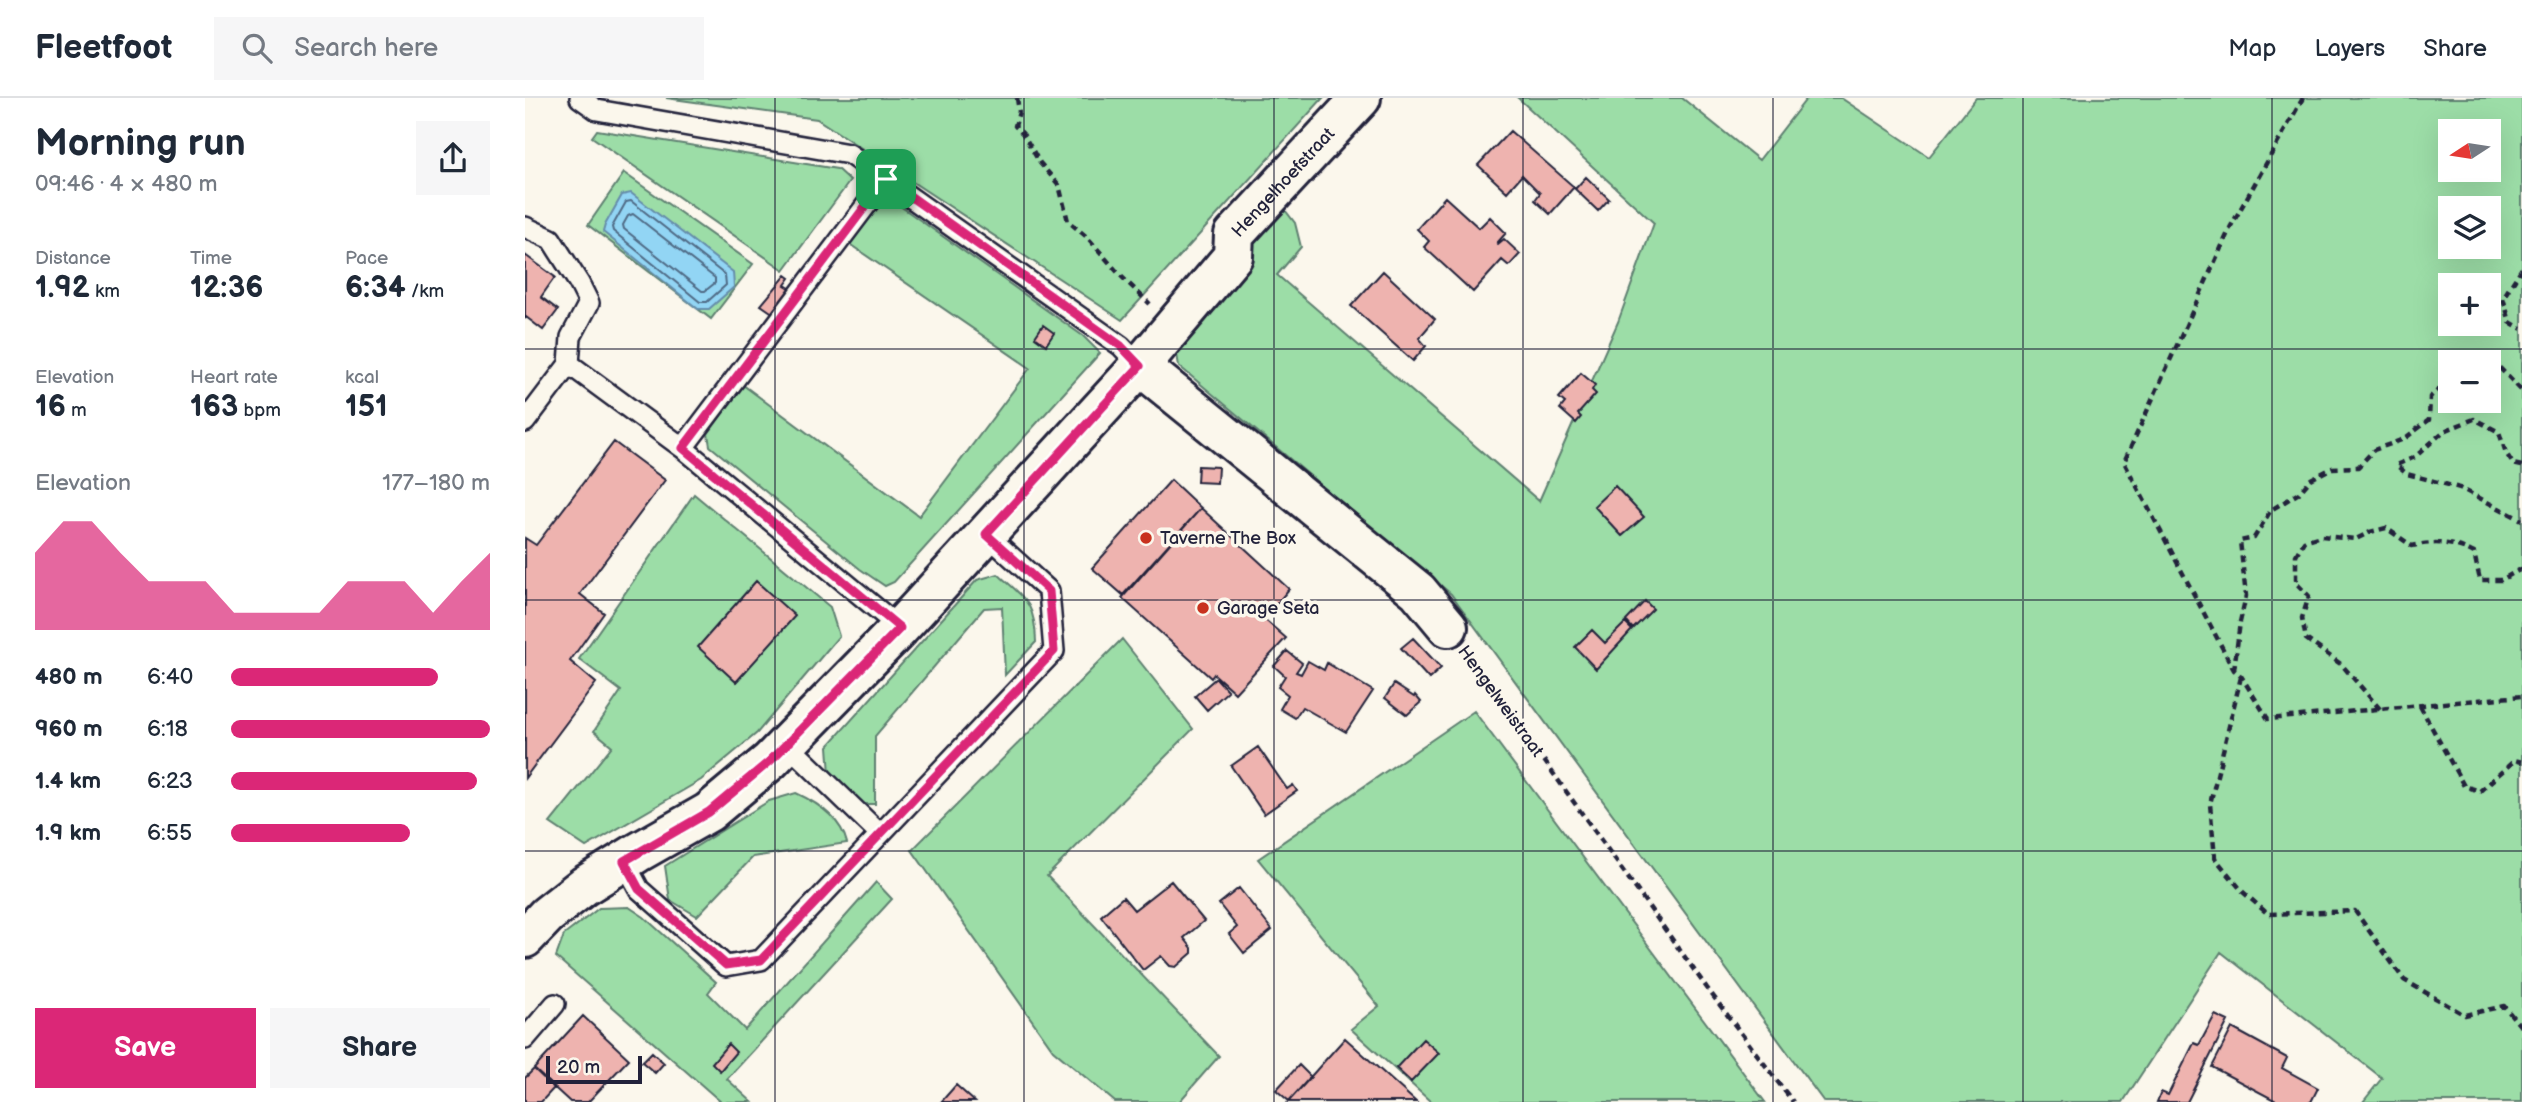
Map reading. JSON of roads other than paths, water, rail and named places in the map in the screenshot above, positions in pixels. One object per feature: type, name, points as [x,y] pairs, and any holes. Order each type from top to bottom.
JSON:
[{"type":"street","name":"Hengelhoefstraat","points":[[525,938],[547,915],[584,886],[709,812],[770,761],[900,628],[1140,366],[1233,256],[1234,236],[1361,98]]},
{"type":"street","name":"Hengelweistraat","points":[[1140,366],[1418,591],[1448,627]]},
{"type":"lane","points":[[580,98],[597,110],[849,154],[1121,346],[1140,366]]},
{"type":"lane","points":[[683,448],[886,179]]},
{"type":"lane","points":[[525,227],[551,239],[589,303],[571,337],[569,364],[525,422]]},
{"type":"lane","points":[[569,364],[683,448],[900,628]]},
{"type":"lane","points":[[624,861],[639,889],[726,965],[761,960],[1054,651],[1049,591],[986,534]]},
{"type":"lane","points":[[786,744],[880,834]]},
{"type":"lane","points":[[525,1039],[555,1004]]},
{"type":"water","points":[[631,193],[733,272],[734,287],[709,309],[698,309],[603,232],[622,195]]},
{"type":"place","name":"Taverne The Box","points":[[1146,538]]},
{"type":"place","name":"Garage Seta","points":[[1203,608]]}]
